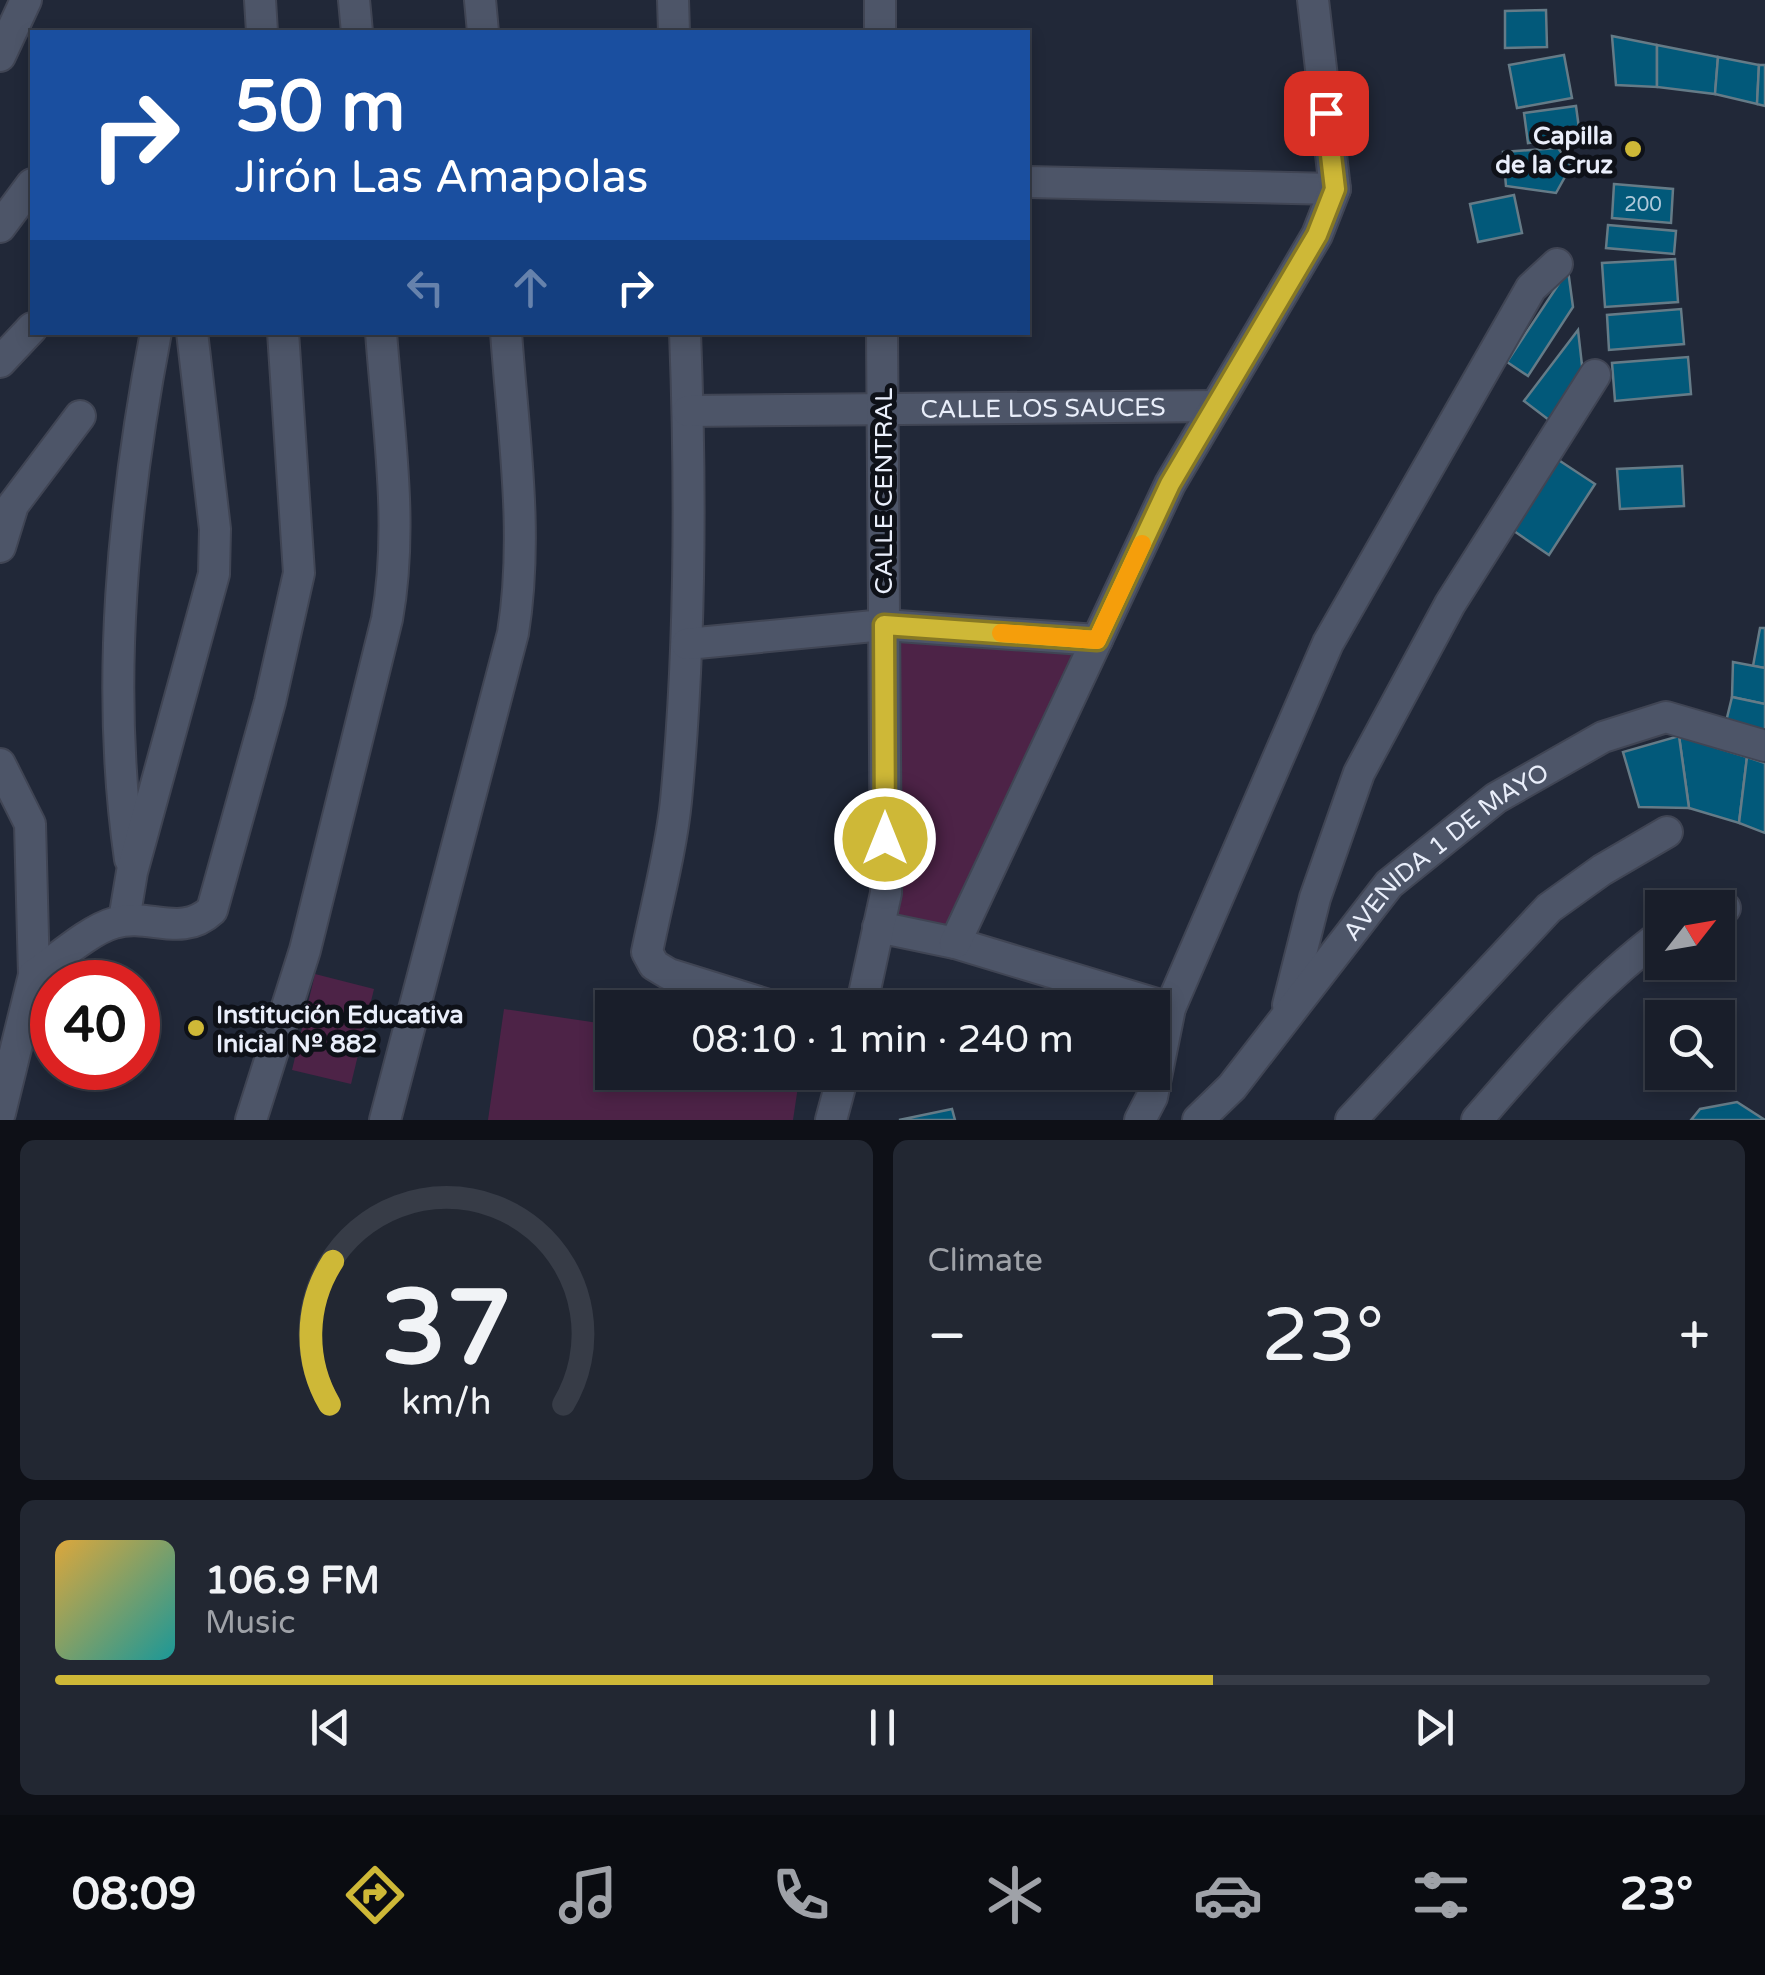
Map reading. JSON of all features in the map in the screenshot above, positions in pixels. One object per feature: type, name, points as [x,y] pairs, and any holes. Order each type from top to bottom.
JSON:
[{"type":"street","points":[[0,56],[26,0]]},
{"type":"street","points":[[260,0],[262,30]]},
{"type":"street","points":[[354,0],[357,30]]},
{"type":"street","points":[[480,0],[483,30]]},
{"type":"street","points":[[673,0],[674,30]]},
{"type":"street","points":[[880,0],[880,30]]},
{"type":"street","points":[[956,943],[1170,484],[1317,235],[1335,189],[1312,0]]},
{"type":"street","points":[[1030,182],[1335,189]]},
{"type":"street","points":[[0,227],[30,187]]},
{"type":"street","points":[[1170,1008],[1328,643],[1531,288],[1557,264]]},
{"type":"street","points":[[0,362],[30,330]]},
{"type":"street","points":[[132,872],[120,791],[123,576],[143,398],[155,335]]},
{"type":"street","points":[[124,920],[132,872],[214,574],[215,530],[192,335]]},
{"type":"street","points":[[56,960],[108,924],[124,920],[200,922],[212,910],[270,702],[299,573],[283,335]]},
{"type":"street","points":[[251,1120],[306,950],[387,620],[395,573],[396,528],[380,335]]},
{"type":"street","points":[[386,1120],[508,652],[521,582],[506,335]]},
{"type":"street","points":[[685,335],[687,644],[676,805],[648,952],[654,965],[669,974],[720,990]]},
{"type":"street","name":"CALLE CENTRAL","points":[[865,990],[886,893],[882,335]]},
{"type":"street","points":[[1284,1020],[1315,898],[1359,772],[1450,604],[1595,374]]},
{"type":"street","name":"CALLE LOS SAUCES","points":[[688,410],[1216,406]]},
{"type":"street","points":[[0,547],[12,505],[80,416]]},
{"type":"street","points":[[687,644],[884,625],[1097,640]]},
{"type":"street","name":"AVENIDA 1 DE MAYO","points":[[1198,1120],[1232,1087],[1390,884],[1496,798],[1602,737],[1666,717],[1765,746]]},
{"type":"street","points":[[0,764],[30,824],[34,960]]},
{"type":"street","points":[[1351,1120],[1550,908],[1602,870],[1667,832]]},
{"type":"street","points":[[878,928],[956,943],[1111,990]]},
{"type":"street","points":[[1477,1120],[1559,1025],[1645,947]]},
{"type":"street","points":[[0,1113],[30,991]]},
{"type":"street","points":[[831,1120],[839,1090]]},
{"type":"street","points":[[1140,1120],[1153,1090]]},
{"type":"shaded area","points":[[897,641],[1081,650],[949,932],[894,917]]},
{"type":"shaded area","points":[[315,974],[374,989],[351,1084],[292,1070]]},
{"type":"shaded area","points":[[504,1009],[595,1022],[595,1090],[797,1090],[793,1120],[488,1120]]},
{"type":"building","points":[[1546,10],[1547,47],[1505,48],[1505,11]]},
{"type":"building","points":[[1612,36],[1657,45],[1657,87],[1616,85]]},
{"type":"building","points":[[1657,45],[1718,57],[1715,94],[1657,87]]},
{"type":"building","points":[[1564,55],[1572,98],[1517,108],[1509,65]]},
{"type":"building","points":[[1718,57],[1759,65],[1757,104],[1715,94]]},
{"type":"building","points":[[1759,65],[1765,65],[1765,106],[1757,104]]},
{"type":"building","points":[[1576,106],[1580,136],[1528,143],[1524,113]]},
{"type":"building","points":[[1558,148],[1571,166],[1556,193],[1506,186],[1503,152]]},
{"type":"building","points":[[1614,184],[1673,189],[1671,223],[1612,218]]},
{"type":"building","points":[[1514,195],[1522,233],[1478,242],[1470,204]]},
{"type":"building","points":[[1608,225],[1676,231],[1674,254],[1606,248]]},
{"type":"building","points":[[1675,259],[1678,302],[1605,307],[1602,263]]},
{"type":"building","points":[[1568,270],[1573,307],[1528,376],[1507,362]]},
{"type":"building","points":[[1681,309],[1684,344],[1609,350],[1607,315]]},
{"type":"building","points":[[1578,330],[1583,374],[1549,420],[1524,401]]},
{"type":"building","points":[[1688,357],[1691,394],[1615,401],[1612,363]]},
{"type":"building","points":[[1557,459],[1595,484],[1549,555],[1511,529]]},
{"type":"building","points":[[1682,466],[1684,506],[1620,509],[1617,469]]},
{"type":"building","points":[[1760,628],[1765,628],[1765,668],[1753,666]]},
{"type":"building","points":[[1733,662],[1765,668],[1765,704],[1732,697]]},
{"type":"building","points":[[1732,697],[1765,704],[1765,740],[1725,726]]},
{"type":"building","points":[[1679,736],[1747,757],[1739,823],[1689,808]]},
{"type":"building","points":[[1679,736],[1689,808],[1639,807],[1623,752]]},
{"type":"building","points":[[1747,757],[1765,763],[1765,833],[1739,823]]},
{"type":"building","points":[[1737,1102],[1765,1120],[1691,1120],[1700,1109]]},
{"type":"building","points":[[952,1109],[955,1120],[899,1120]]},
{"type":"slow traffic","points":[[1001,633],[1097,640],[1142,544]]},
{"type":"place","name":"Capilla de la Cruz","points":[[1633,149]]},
{"type":"place","name":"Institución Educativa Inicial Nº 882","points":[[196,1028]]},
{"type":"route","points":[[885,839],[884,625],[1097,640],[1170,484],[1317,235],[1335,189],[1326,113]]}]
